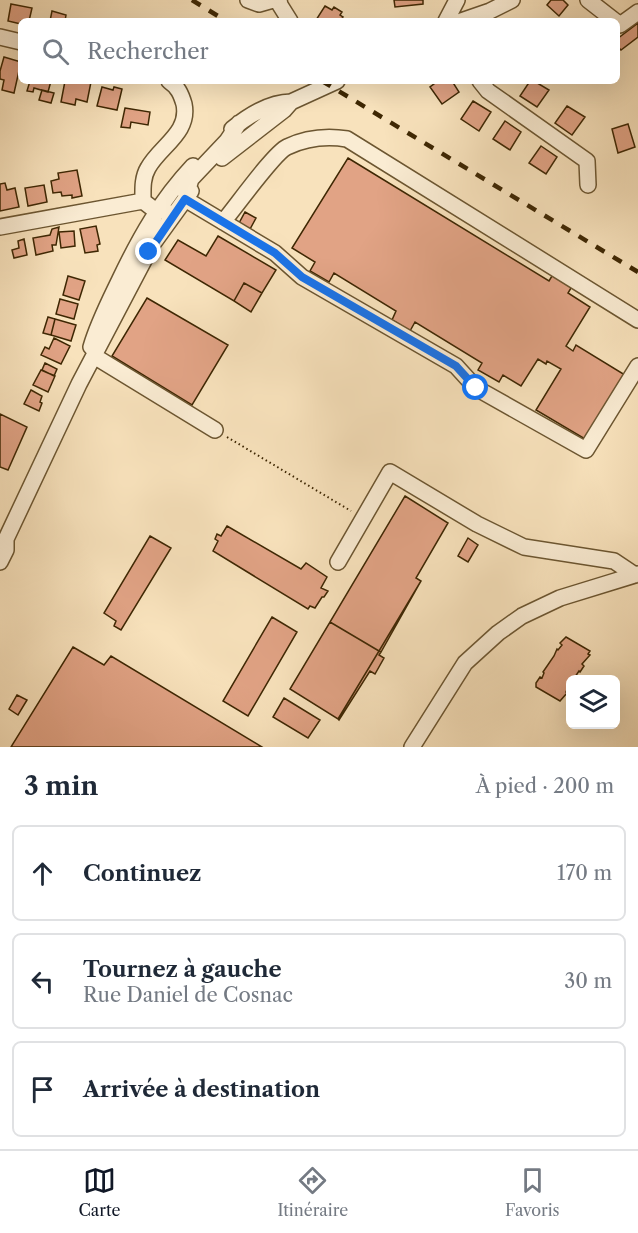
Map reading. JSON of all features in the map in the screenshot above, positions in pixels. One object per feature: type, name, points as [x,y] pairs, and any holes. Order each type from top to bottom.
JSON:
[{"type":"street","points":[[248,0],[259,4],[274,0],[288,18]]},
{"type":"street","points":[[448,18],[457,0]]},
{"type":"street","points":[[470,0],[477,18],[512,0]]},
{"type":"street","points":[[588,0],[611,18]]},
{"type":"street","points":[[620,25],[638,12]]},
{"type":"street","points":[[0,37],[18,41]]},
{"type":"street","points":[[143,201],[147,169],[180,130],[184,121],[185,110],[180,92],[172,84]]},
{"type":"street","points":[[0,562],[6,550],[3,541],[79,384],[152,246],[197,183],[223,157],[284,110],[291,102],[330,84]]},
{"type":"street","points":[[482,84],[488,91],[587,161],[588,185]]},
{"type":"street","points":[[79,384],[98,325],[140,237],[171,190],[210,147],[239,123],[281,102],[291,102]]},
{"type":"street","points":[[182,204],[191,179],[227,141],[239,123]]},
{"type":"street","points":[[223,222],[269,164],[286,147],[327,136],[347,139],[638,320]]},
{"type":"street","points":[[0,227],[143,201],[156,211]]},
{"type":"street","points":[[156,211],[182,204],[223,222],[275,253],[302,277],[456,366],[476,388],[586,450],[638,366]]},
{"type":"street","points":[[107,331],[111,310],[155,228],[156,211]]},
{"type":"street","points":[[94,356],[215,430]]},
{"type":"street","points":[[338,562],[390,472],[477,524],[524,547],[614,561],[637,574]]},
{"type":"street","points":[[412,747],[465,663],[498,633],[522,616],[560,598],[637,574]]},
{"type":"path","points":[[215,430],[363,519]]},
{"type":"building","points":[[394,0],[423,0],[423,4],[395,7]]},
{"type":"building","points":[[551,0],[563,0],[568,5],[559,16],[547,5]]},
{"type":"building","points":[[11,4],[32,8],[30,18],[18,18],[18,23],[8,21]]},
{"type":"building","points":[[325,6],[332,10],[334,7],[342,12],[340,15],[343,17],[342,18],[317,18]]},
{"type":"building","points":[[52,11],[66,15],[66,18],[51,18]]},
{"type":"building","points":[[638,23],[638,37],[621,50],[620,37]]},
{"type":"building","points":[[4,57],[18,61],[14,93],[2,90],[4,80],[0,79]]},
{"type":"building","points":[[29,84],[50,84],[48,92],[34,88],[33,92],[27,91]]},
{"type":"building","points":[[64,84],[91,84],[87,102],[76,99],[75,105],[61,102]]},
{"type":"building","points":[[434,84],[454,84],[459,92],[442,104],[430,87]]},
{"type":"building","points":[[528,84],[539,84],[549,90],[537,107],[520,96]]},
{"type":"building","points":[[102,87],[113,90],[114,87],[122,89],[117,110],[97,106]]},
{"type":"building","points":[[42,90],[54,93],[51,103],[39,100]]},
{"type":"building","points":[[473,101],[491,112],[479,131],[461,119]]},
{"type":"building","points":[[567,106],[585,117],[572,135],[555,123]]},
{"type":"building","points":[[125,108],[150,112],[148,125],[131,122],[130,128],[121,127]]},
{"type":"building","points":[[505,121],[521,132],[510,150],[493,139]]},
{"type":"building","points":[[628,124],[635,147],[618,153],[612,129]]},
{"type":"building","points":[[541,146],[557,157],[546,174],[529,163]]},
{"type":"building","points":[[348,158],[549,281],[555,271],[574,283],[568,293],[590,307],[566,346],[573,351],[576,345],[625,375],[585,439],[536,410],[561,369],[538,359],[521,386],[503,375],[499,382],[478,370],[482,363],[415,322],[410,331],[392,320],[396,311],[334,273],[329,282],[310,271],[315,262],[292,248]]},
{"type":"building","points":[[77,170],[82,196],[72,198],[72,195],[62,196],[61,192],[53,193],[51,181],[59,179],[58,173]]},
{"type":"building","points":[[5,183],[7,190],[15,188],[19,207],[0,211],[0,184]]},
{"type":"building","points":[[44,185],[47,202],[28,206],[25,188]]},
{"type":"building","points":[[245,212],[256,218],[249,231],[238,225]]},
{"type":"building","points":[[96,226],[100,244],[97,245],[98,251],[85,253],[80,229]]},
{"type":"building","points":[[59,227],[56,245],[52,245],[53,251],[36,255],[33,238],[50,235],[52,229]]},
{"type":"building","points":[[74,231],[75,246],[61,248],[59,232]]},
{"type":"building","points":[[218,236],[276,270],[262,293],[244,283],[234,301],[165,260],[178,240],[206,256]]},
{"type":"building","points":[[24,239],[27,255],[14,258],[12,250],[19,248],[18,241]]},
{"type":"building","points":[[68,276],[85,281],[79,300],[63,295]]},
{"type":"building","points":[[244,283],[262,293],[251,312],[234,301]]},
{"type":"building","points":[[147,298],[228,345],[192,405],[112,356]]},
{"type":"building","points":[[60,299],[78,304],[74,319],[56,314]]},
{"type":"building","points":[[48,317],[55,319],[51,335],[43,333]]},
{"type":"building","points":[[55,319],[76,325],[71,341],[51,335]]},
{"type":"building","points":[[54,338],[70,346],[61,364],[41,355],[45,347],[49,349]]},
{"type":"building","points":[[45,363],[57,369],[54,376],[42,370]]},
{"type":"building","points":[[41,370],[55,376],[48,392],[33,385]]},
{"type":"building","points":[[31,390],[42,396],[39,411],[24,404]]},
{"type":"building","points":[[0,414],[27,427],[8,470],[0,467]]},
{"type":"building","points":[[405,496],[448,523],[416,578],[421,581],[379,651],[330,622]]},
{"type":"building","points":[[227,526],[301,569],[306,563],[327,577],[321,588],[328,591],[315,608],[310,606],[308,609],[213,551],[218,541],[215,539],[217,534],[221,536]]},
{"type":"building","points":[[150,536],[171,548],[121,630],[114,626],[116,621],[104,613]]},
{"type":"building","points":[[468,538],[478,545],[468,562],[458,556]]},
{"type":"building","points":[[421,581],[381,652],[379,651]]},
{"type":"building","points":[[272,617],[297,632],[248,716],[223,701]]},
{"type":"building","points":[[330,622],[379,651],[338,719],[290,689]]},
{"type":"building","points":[[566,637],[590,651],[588,654],[590,655],[582,664],[584,666],[580,672],[576,675],[566,675],[566,694],[560,701],[536,687],[536,683],[540,677],[542,678],[543,672],[562,645],[560,643]]},
{"type":"building","points":[[73,647],[104,665],[111,656],[262,747],[11,747]]},
{"type":"building","points":[[379,651],[381,652],[379,655],[384,658],[375,674],[370,671],[339,720],[338,719]]},
{"type":"building","points":[[17,695],[27,700],[18,715],[9,709]]},
{"type":"building","points":[[284,698],[320,720],[308,738],[273,717]]},
{"type":"railway","points":[[192,0],[221,18]]},
{"type":"railway","points":[[327,84],[638,272]]},
{"type":"route","points":[[149,252],[185,199],[275,253],[302,277],[456,366],[476,388]]}]
